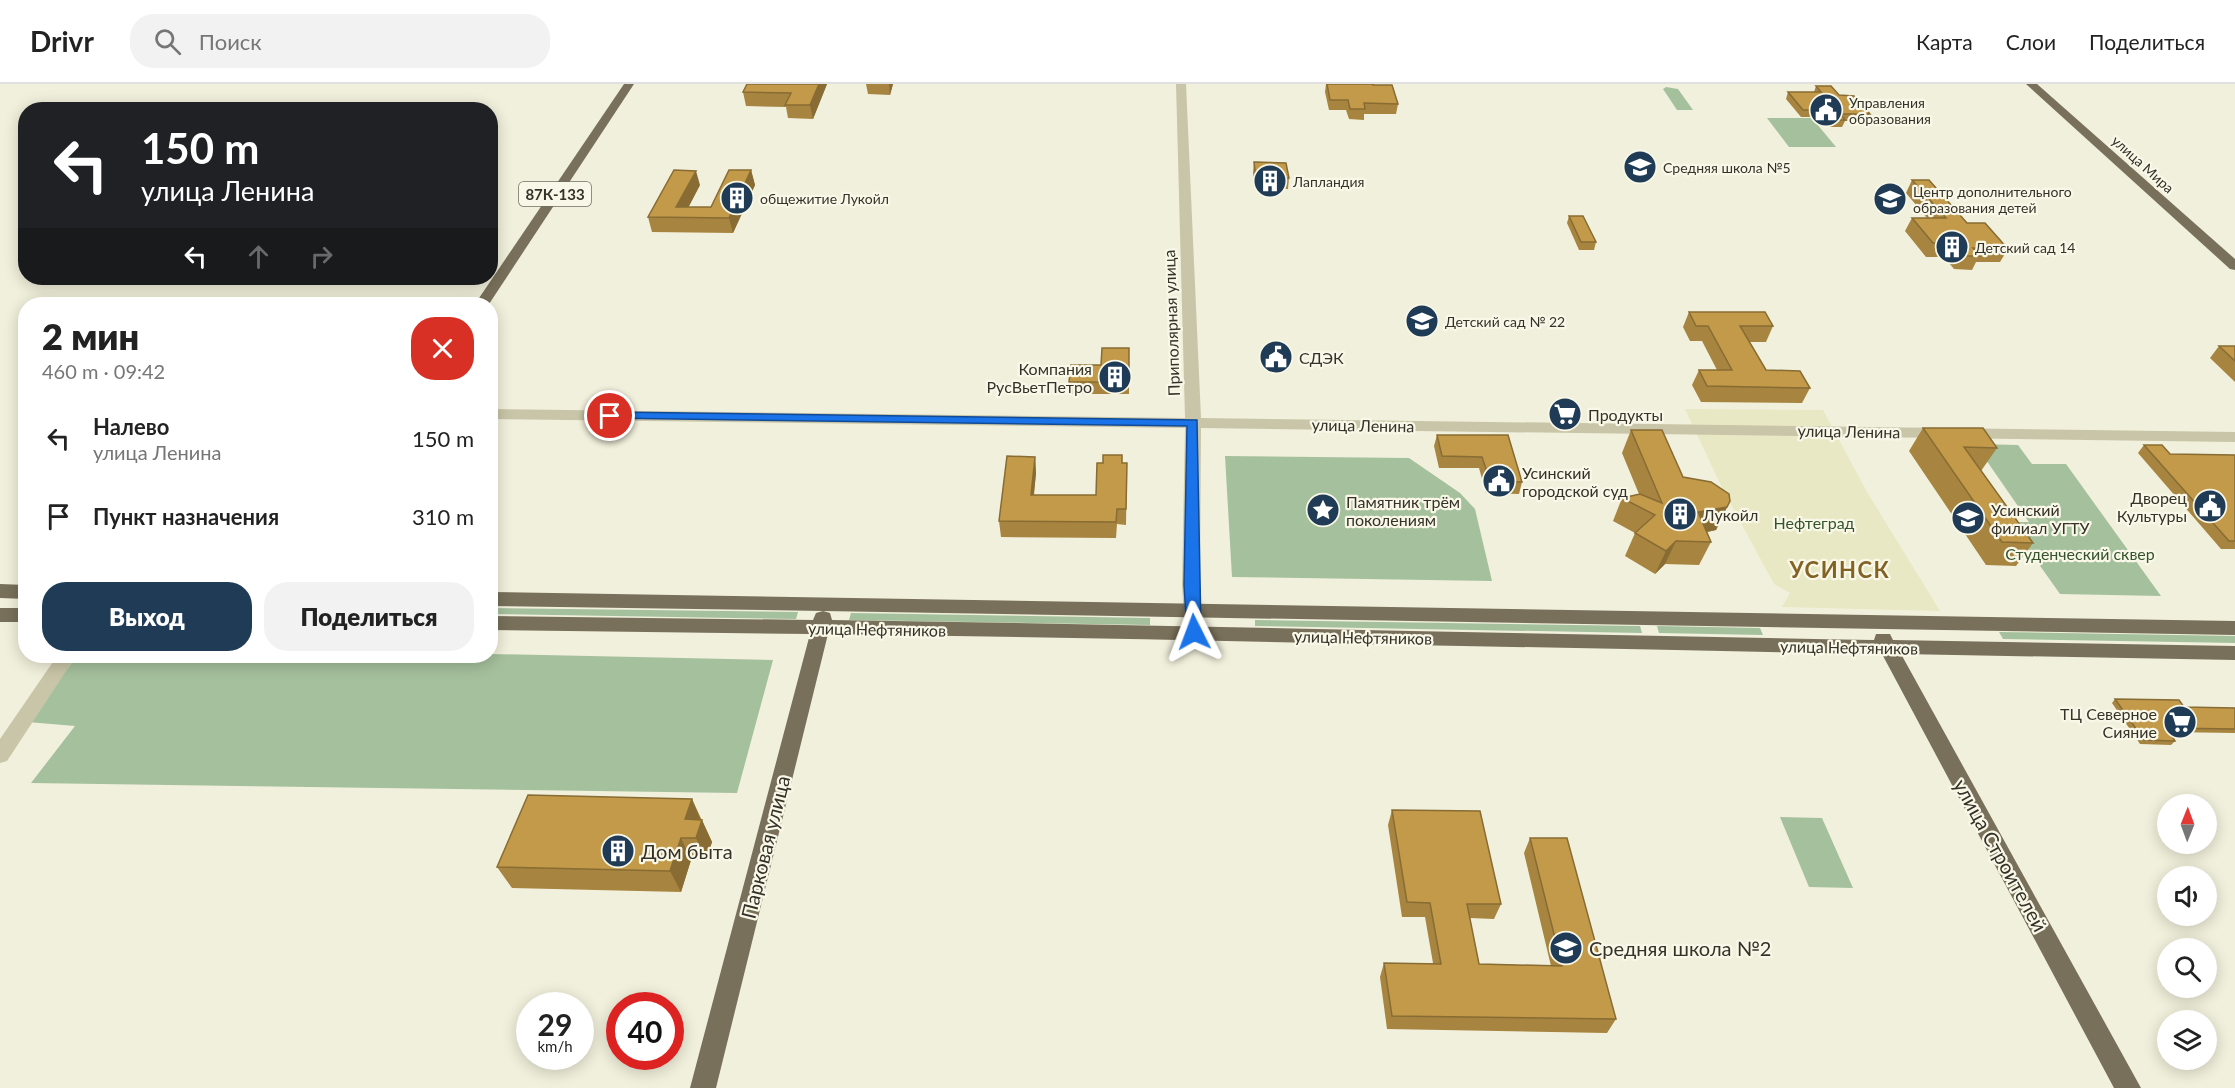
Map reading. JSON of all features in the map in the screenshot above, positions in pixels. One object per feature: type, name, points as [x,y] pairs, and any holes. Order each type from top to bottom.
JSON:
[{"type":"main road","name":"87К-133","points":[[498,280],[629,84]]},
{"type":"main road","name":"улица Мира","points":[[2031,84],[2235,266]]},
{"type":"main road","points":[[0,591],[18,592]]},
{"type":"main road","name":"улица Нефтяников","points":[[498,599],[2235,628]]},
{"type":"main road","name":"Парковая улица","points":[[703,1088],[826,605]]},
{"type":"main road","points":[[0,615],[18,615]]},
{"type":"main road","name":"улица Строителей","points":[[1875,622],[2128,1088]]},
{"type":"main road","name":"улица Нефтяников","points":[[498,623],[1194,632],[2235,653]]},
{"type":"street","name":"Приполярная улица","points":[[1181,84],[1192,422],[1194,632]]},
{"type":"street","name":"улица Ленина","points":[[498,414],[2235,437]]},
{"type":"street","points":[[0,755],[62,663]]},
{"type":"green space","points":[[1666,87],[1678,89],[1693,110],[1677,110],[1663,89]]},
{"type":"green space","points":[[1767,118],[1812,118],[1836,147],[1789,147]]},
{"type":"green space","name":"Студенческий сквер","points":[[1975,444],[2018,445],[2032,464],[2066,464],[2161,596],[2060,594],[2009,522],[2029,522]]},
{"type":"green space","points":[[1225,456],[1409,458],[1460,493],[1475,509],[1492,581],[1232,577]]},
{"type":"green space","points":[[498,608],[798,612],[796,619],[498,614]]},
{"type":"green space","points":[[851,613],[1150,618],[1150,625],[849,620]]},
{"type":"green space","points":[[1255,620],[1640,626],[1642,633],[1255,626]]},
{"type":"green space","points":[[1657,626],[1760,628],[1763,635],[1659,633]]},
{"type":"green space","points":[[1999,632],[2235,636],[2235,643],[2003,639]]},
{"type":"green space","points":[[498,654],[773,660],[737,793],[31,783],[75,726],[27,722],[72,663],[498,663]]},
{"type":"green space","points":[[1780,817],[1822,818],[1853,888],[1809,887]]},
{"type":"shaded area","points":[[1685,409],[1823,410],[1867,492],[1940,611],[1782,607],[1790,593],[1774,584],[1722,488]]},
{"type":"building","points":[[747,84],[819,84],[810,105],[785,105],[791,93],[743,92]]},
{"type":"building","points":[[1327,84],[1392,85],[1398,104],[1364,103],[1365,109],[1350,109],[1348,100],[1330,100]]},
{"type":"building","points":[[1816,86],[1831,86],[1839,95],[1854,96],[1870,114],[1840,114],[1845,120],[1825,120],[1818,110],[1803,110],[1788,92],[1821,92]]},
{"type":"building","points":[[1254,162],[1286,163],[1289,178],[1256,178]]},
{"type":"building","points":[[674,170],[696,171],[676,207],[711,207],[729,170],[751,170],[729,218],[648,217]]},
{"type":"building","points":[[1912,180],[1929,180],[1967,223],[1985,223],[2008,249],[1973,248],[1980,256],[1962,256],[1951,243],[1933,243],[1912,218],[1946,218]]},
{"type":"building","points":[[1569,216],[1583,216],[1596,242],[1581,242]]},
{"type":"building","points":[[1689,312],[1765,312],[1773,326],[1740,326],[1766,370],[1800,371],[1810,388],[1707,386],[1699,370],[1732,370],[1708,326],[1696,326]]},
{"type":"building","points":[[2219,346],[2235,346],[2235,361]]},
{"type":"building","points":[[1102,348],[1129,348],[1129,382],[1069,382],[1071,365],[1101,365]]},
{"type":"building","points":[[1923,428],[1983,428],[1997,448],[1964,447],[2033,543],[2002,542]]},
{"type":"building","points":[[1631,430],[1662,430],[1683,477],[1711,482],[1729,494],[1730,501],[1727,507],[1698,512],[1711,542],[1676,541],[1666,551],[1635,533],[1655,515],[1622,498],[1640,494],[1662,503]]},
{"type":"building","points":[[1437,435],[1508,435],[1522,482],[1490,481],[1482,457],[1442,456]]},
{"type":"building","name":"Дворец Культуры","points":[[2144,445],[2162,445],[2170,454],[2235,455],[2235,541],[2229,541]]},
{"type":"building","points":[[1103,455],[1122,455],[1122,463],[1127,463],[1126,509],[1117,509],[1116,522],[999,521],[1007,456],[1035,457],[1031,495],[1096,495],[1097,463],[1103,463]]},
{"type":"building","name":"ТЦ Северное Сияние","points":[[2115,699],[2179,700],[2184,707],[2235,708],[2235,729],[2167,728],[2175,741],[2144,740]]},
{"type":"building","name":"Дом быта","points":[[528,795],[692,799],[685,819],[702,820],[696,838],[681,838],[670,871],[497,867]]},
{"type":"building","name":"Средняя школа №2","points":[[1392,810],[1480,811],[1501,904],[1467,904],[1479,964],[1562,966],[1530,838],[1567,838],[1616,1019],[1392,1016],[1384,963],[1441,964],[1430,903],[1407,902]]},
{"type":"place","name":"Управления образования","points":[[1826,110]]},
{"type":"place","name":"Средняя школа №5","points":[[1640,167]]},
{"type":"place","name":"Лапландия","points":[[1270,181]]},
{"type":"place","name":"общежитие Лукойл","points":[[737,198]]},
{"type":"place","name":"Центр дополнительного образования детей","points":[[1890,199]]},
{"type":"place","name":"Детский сад 14","points":[[1952,247]]},
{"type":"place","name":"Детский сад № 22","points":[[1422,321]]},
{"type":"place","name":"СДЭК","points":[[1276,357]]},
{"type":"place","name":"Компания РусВьетПетро","points":[[1115,377]]},
{"type":"place","name":"Продукты","points":[[1565,414]]},
{"type":"place","name":"Усинский городской суд","points":[[1499,481]]},
{"type":"place","name":"Дворец Культуры","points":[[2210,506]]},
{"type":"place","name":"Памятник трём поколениям","points":[[1323,510]]},
{"type":"place","name":"Лукойл","points":[[1680,514]]},
{"type":"place","name":"Усинский филиал УГТУ","points":[[1968,518]]},
{"type":"place","name":"ТЦ Северное Сияние","points":[[2180,722]]},
{"type":"place","name":"Дом быта","points":[[618,851]]},
{"type":"place","name":"Средняя школа №2","points":[[1566,948]]},
{"type":"district","name":"УСИНСК","points":[[1840,569]]},
{"type":"route","points":[[610,416],[1192,422],[1191,585],[1194,632]]},
{"type":"park label","name":"Нефтеград","points":[[1814,522]]}]
